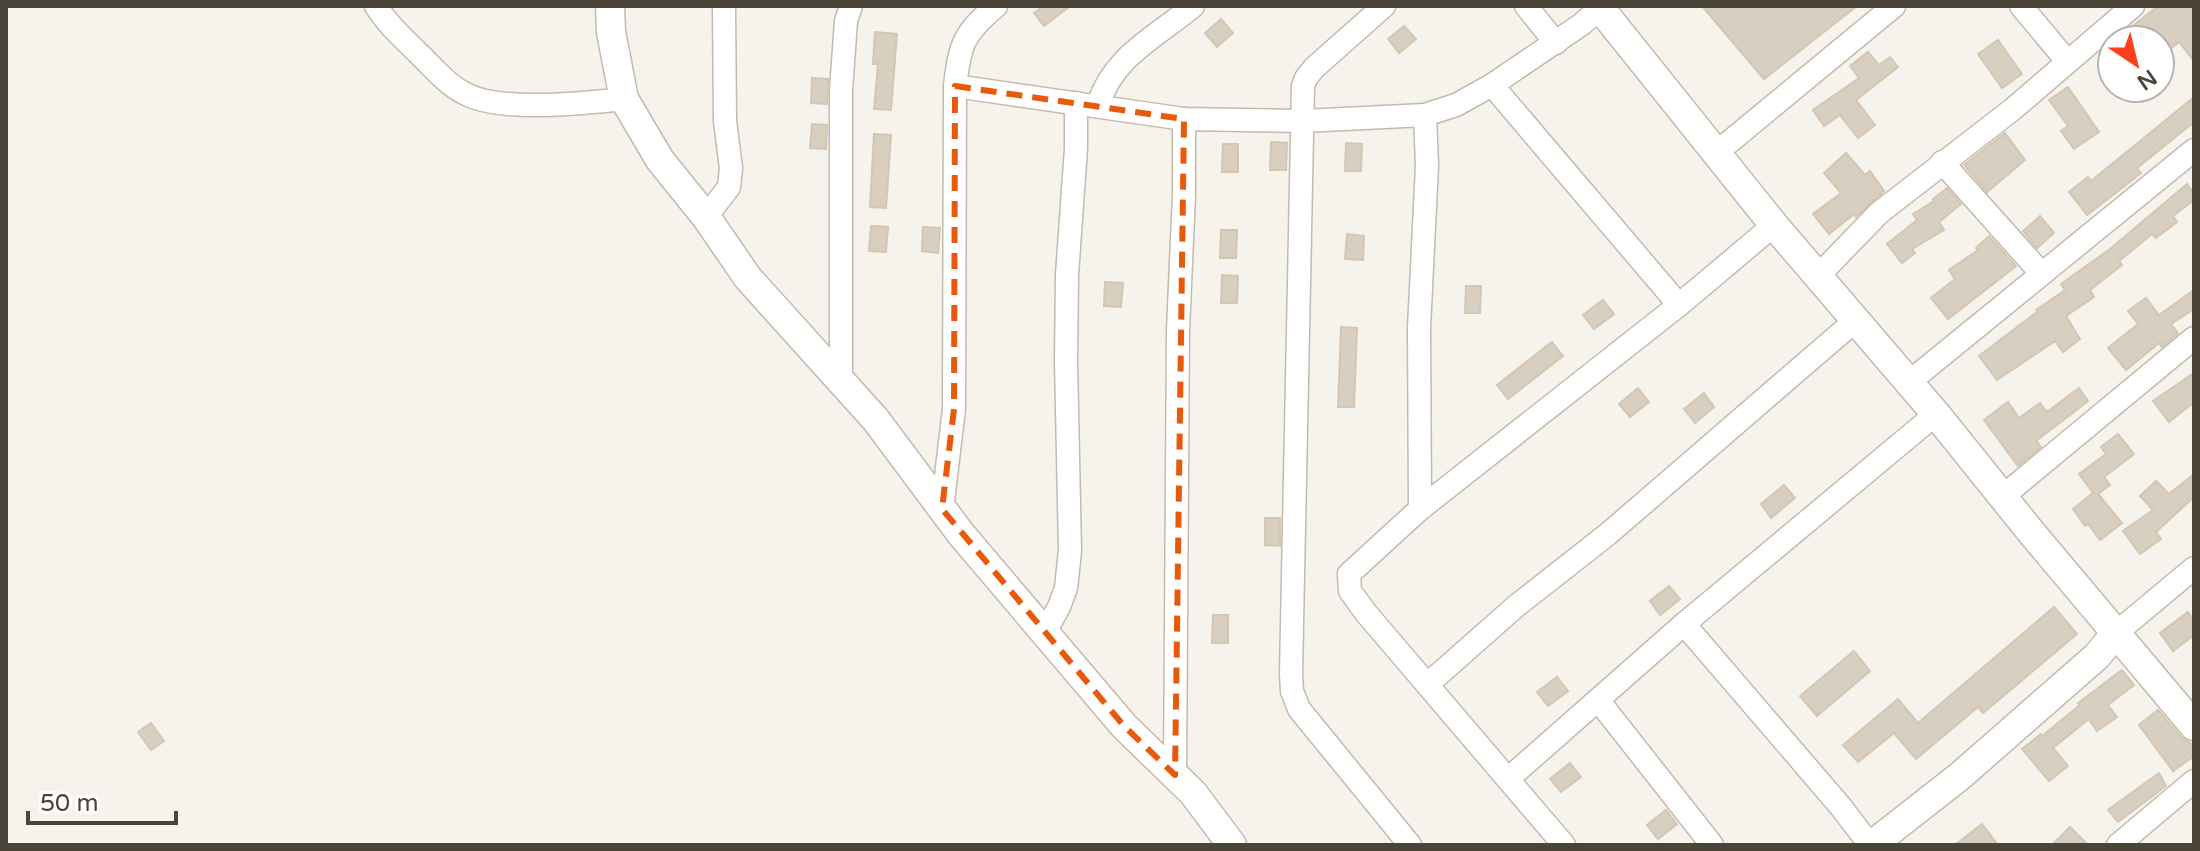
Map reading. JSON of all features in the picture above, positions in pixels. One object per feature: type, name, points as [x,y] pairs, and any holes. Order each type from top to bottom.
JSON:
[{"type":"street","points":[[376,6],[411,46],[465,94],[486,101],[550,105],[624,99]]},
{"type":"street","points":[[610,6],[611,32],[624,99],[660,160],[706,217],[748,278],[876,420],[942,509],[1045,632],[1124,726],[1193,793],[1232,845]]},
{"type":"street","points":[[706,217],[729,187],[731,168],[725,121],[724,6]]},
{"type":"street","points":[[841,379],[841,90],[846,21],[851,6]]},
{"type":"street","points":[[942,509],[954,409],[955,86],[962,42],[996,6]]},
{"type":"street","points":[[1045,632],[1066,588],[1070,551],[1067,275],[1076,148],[1087,104],[1115,68],[1193,6]]},
{"type":"street","points":[[1384,6],[1306,78],[1302,96],[1292,691],[1306,719],[1410,845]]},
{"type":"street","points":[[1526,6],[1556,43]]},
{"type":"street","points":[[2021,6],[2067,61]]},
{"type":"street","points":[[1819,275],[1879,213],[2013,109],[2133,6]]},
{"type":"street","points":[[955,86],[1184,119],[1303,121],[1425,115],[1456,105],[1492,85],[1556,43],[1602,7],[1774,225],[1936,414],[2194,726]]},
{"type":"street","points":[[1716,153],[1886,9]]},
{"type":"street","points":[[1492,85],[1679,305]]},
{"type":"street","points":[[1420,509],[1419,328],[1427,166],[1425,115]]},
{"type":"street","points":[[1175,775],[1178,330],[1184,119]]},
{"type":"street","points":[[1908,383],[2194,150]]},
{"type":"street","points":[[1942,162],[2041,273]]},
{"type":"street","points":[[1564,845],[1366,613],[1350,591],[1349,574],[1420,509],[1679,305],[1774,225]]},
{"type":"street","points":[[1428,684],[1856,320]]},
{"type":"street","points":[[2002,497],[2194,338]]},
{"type":"street","points":[[1508,779],[1684,624],[1936,414]]},
{"type":"street","points":[[1684,624],[1871,845],[1960,776],[2097,656],[2116,633],[2194,568]]},
{"type":"street","points":[[1598,700],[1712,845]]},
{"type":"street","points":[[2118,845],[2194,781]]},
{"type":"highlighted area","points":[[955,86],[1184,119],[1175,775],[1124,726],[942,509],[954,409]]},
{"type":"building","points":[[1044,6],[1070,6],[1044,26],[1034,13]]},
{"type":"building","points":[[1702,6],[1857,6],[1764,79]]},
{"type":"building","points":[[2158,6],[2194,6],[2194,61],[2179,42],[2176,44],[2176,24],[2135,24]]},
{"type":"building","points":[[1221,19],[1233,33],[1217,47],[1205,33]]},
{"type":"building","points":[[1404,26],[1416,39],[1399,53],[1388,39]]},
{"type":"building","points":[[875,32],[897,34],[891,110],[874,109],[878,64],[873,64]]},
{"type":"building","points":[[1998,40],[2022,74],[2002,88],[1978,54]]},
{"type":"building","points":[[1868,52],[1879,65],[1890,57],[1898,67],[1856,100],[1875,125],[1858,138],[1840,115],[1824,126],[1813,110],[1859,78],[1850,66]]},
{"type":"building","points":[[812,78],[828,79],[827,104],[811,103]]},
{"type":"building","points":[[2068,87],[2099,132],[2074,149],[2061,131],[2068,126],[2049,100]]},
{"type":"building","points":[[2194,97],[2194,122],[2137,168],[2141,173],[2087,215],[2069,192],[2088,177],[2091,181]]},
{"type":"building","points":[[812,124],[827,125],[826,149],[810,148]]},
{"type":"building","points":[[2005,133],[2025,160],[1987,192],[1964,165]]},
{"type":"building","points":[[874,134],[891,135],[886,208],[870,207]]},
{"type":"building","points":[[1271,142],[1287,143],[1286,170],[1270,170]]},
{"type":"building","points":[[1346,143],[1362,144],[1361,171],[1345,171]]},
{"type":"building","points":[[1223,144],[1238,144],[1238,172],[1222,172]]},
{"type":"building","points":[[1846,153],[1865,175],[1870,171],[1884,191],[1856,217],[1854,214],[1829,234],[1813,214],[1841,193],[1824,173]]},
{"type":"building","points":[[2187,184],[2194,194],[2194,200],[2173,216],[2177,222],[2156,238],[2152,234],[2119,261],[2122,265],[2090,290],[2094,297],[2066,316],[2080,339],[2063,352],[2055,341],[1997,380],[1979,356],[2065,290],[2061,284],[2110,249]]},
{"type":"building","points":[[1947,188],[1961,204],[1939,222],[1944,230],[1912,249],[1915,253],[1902,263],[1887,244],[1917,220],[1913,214],[1934,201]]},
{"type":"building","points":[[2040,216],[2054,233],[2037,248],[2023,231]]},
{"type":"building","points":[[871,226],[888,227],[886,252],[869,251]]},
{"type":"building","points":[[923,227],[940,228],[938,253],[922,251]]},
{"type":"building","points":[[1221,230],[1237,230],[1236,258],[1220,258]]},
{"type":"building","points":[[1347,234],[1364,236],[1363,260],[1345,259]]},
{"type":"building","points":[[1989,236],[2016,266],[1948,319],[1931,298],[1955,279],[1949,270],[1978,250],[1976,248]]},
{"type":"building","points":[[1222,275],[1238,276],[1237,303],[1221,303]]},
{"type":"building","points":[[1105,282],[1123,283],[1121,307],[1104,306]]},
{"type":"building","points":[[1466,286],[1481,286],[1480,313],[1465,313]]},
{"type":"building","points":[[2194,290],[2194,309],[2171,324],[2178,333],[2162,347],[2159,343],[2126,370],[2108,348],[2138,324],[2128,311],[2146,298],[2159,315]]},
{"type":"building","points":[[1603,300],[1614,314],[1594,329],[1583,315]]},
{"type":"building","points":[[1341,327],[1357,328],[1354,407],[1338,407]]},
{"type":"building","points":[[1552,342],[1563,356],[1508,399],[1497,385]]},
{"type":"building","points":[[2194,373],[2194,402],[2169,422],[2153,401]]},
{"type":"building","points":[[1638,388],[1649,402],[1630,417],[1619,404]]},
{"type":"building","points":[[2079,388],[2088,401],[2036,441],[2041,447],[2018,466],[1984,420],[2008,402],[2019,418],[2040,403],[2047,412]]},
{"type":"building","points":[[1704,393],[1714,407],[1695,423],[1684,409]]},
{"type":"building","points":[[2118,434],[2134,454],[2104,477],[2110,485],[2098,494],[2122,523],[2100,540],[2073,509],[2093,493],[2079,474],[2106,454],[2101,447]]},
{"type":"building","points":[[2194,474],[2194,497],[2156,532],[2161,539],[2140,554],[2123,531],[2153,510],[2140,496],[2156,481],[2169,494]]},
{"type":"building","points":[[1784,485],[1795,498],[1771,518],[1761,504]]},
{"type":"building","points":[[1265,518],[1280,518],[1280,546],[1265,545]]},
{"type":"building","points":[[1669,586],[1680,599],[1660,615],[1650,601]]},
{"type":"building","points":[[2054,607],[2077,634],[1983,713],[1978,707],[1916,759],[1894,733],[1858,762],[1843,745],[1898,699],[1918,723]]},
{"type":"building","points":[[2188,612],[2194,621],[2194,635],[2173,651],[2160,633]]},
{"type":"building","points":[[1213,615],[1228,615],[1228,643],[1212,643]]},
{"type":"building","points":[[1854,651],[1870,671],[1817,716],[1800,696]]},
{"type":"building","points":[[2122,670],[2134,685],[2108,705],[2117,717],[2097,731],[2089,719],[2053,748],[2068,766],[2049,781],[2022,749]]},
{"type":"building","points":[[1557,677],[1568,691],[1548,706],[1537,692]]},
{"type":"building","points":[[2158,710],[2181,737],[2194,746],[2194,756],[2173,771],[2139,725]]},
{"type":"building","points":[[151,723],[164,741],[151,750],[138,732]]},
{"type":"building","points":[[1570,763],[1581,777],[1561,792],[1550,779]]},
{"type":"building","points":[[2159,773],[2166,786],[2118,822],[2108,810]]},
{"type":"building","points":[[1666,810],[1677,824],[1658,839],[1647,825]]},
{"type":"building","points":[[1982,824],[1998,845],[1955,845]]},
{"type":"building","points":[[2070,827],[2088,845],[2052,845]]}]
